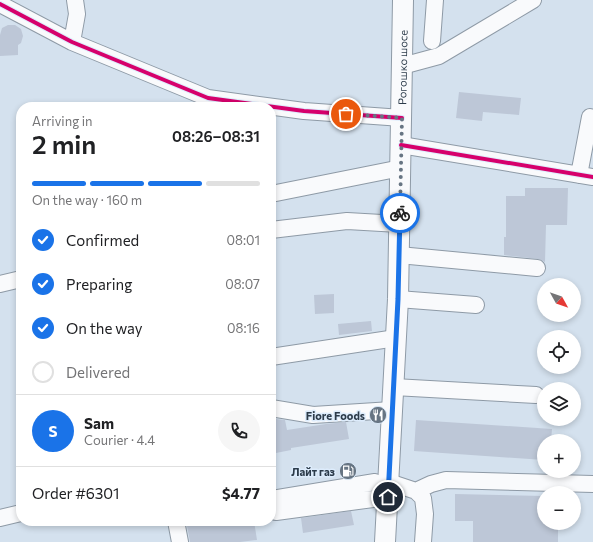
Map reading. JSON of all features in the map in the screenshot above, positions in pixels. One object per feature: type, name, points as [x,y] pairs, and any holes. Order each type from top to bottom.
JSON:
[{"type":"main road","name":"Рогошко шосе","points":[[385,542],[384,487],[394,387],[398,299],[402,145],[403,0]]},
{"type":"street","points":[[72,42],[77,14],[75,0]]},
{"type":"street","points":[[432,41],[435,0]]},
{"type":"street","points":[[402,66],[439,56],[533,0]]},
{"type":"street","points":[[0,4],[72,42],[208,98],[232,102]]},
{"type":"street","points":[[276,108],[402,118]]},
{"type":"street","points":[[402,145],[586,176],[590,117]]},
{"type":"street","points":[[276,193],[401,168]]},
{"type":"street","points":[[276,229],[347,222],[400,224]]},
{"type":"street","points":[[399,255],[537,268]]},
{"type":"street","points":[[0,284],[16,280]]},
{"type":"street","points":[[398,299],[476,306]]},
{"type":"street","points":[[276,356],[396,338]]},
{"type":"street","points":[[394,387],[536,395]]},
{"type":"street","points":[[276,409],[313,415],[392,410]]},
{"type":"street","points":[[276,505],[384,487],[416,491],[431,484],[446,480],[593,484]]},
{"type":"street","points":[[416,491],[423,498],[425,514],[423,542]]},
{"type":"street","points":[[0,518],[16,514]]},
{"type":"street","points":[[177,526],[180,542]]},
{"type":"building","points":[[8,25],[15,25],[21,29],[23,36],[21,43],[18,45],[18,55],[0,56],[0,35],[2,28]]},
{"type":"building","points":[[459,92],[521,98],[519,115],[483,112],[482,121],[456,118]]},
{"type":"building","points":[[525,188],[568,188],[567,225],[546,225],[545,262],[538,259],[504,255],[504,237],[506,237],[506,196],[525,196]]},
{"type":"building","points":[[334,294],[334,313],[315,314],[314,295]]},
{"type":"building","points":[[371,321],[372,331],[339,335],[338,324]]},
{"type":"building","points":[[276,419],[285,420],[287,430],[346,422],[349,439],[291,448],[291,450],[276,453]]},
{"type":"building","points":[[416,420],[552,429],[552,434],[537,434],[537,460],[414,451]]},
{"type":"building","points":[[455,494],[537,496],[537,530],[558,530],[558,542],[473,542],[473,521],[455,521]]},
{"type":"building","points":[[351,511],[354,525],[303,533],[301,518]]},
{"type":"building","points":[[187,526],[255,526],[257,540],[240,542],[190,542]]},
{"type":"cycle path","points":[[0,4],[72,42],[208,98],[238,102]]},
{"type":"cycle path","points":[[276,107],[304,111],[402,118]]},
{"type":"cycle path","points":[[401,145],[593,177]]},
{"type":"way so far","points":[[346,114],[402,118],[400,213]]},
{"type":"place","name":"Fiore Foods","points":[[378,415]]},
{"type":"place","name":"Лайт газ","points":[[348,471]]},
{"type":"route","points":[[388,497],[398,299],[400,213]]}]
